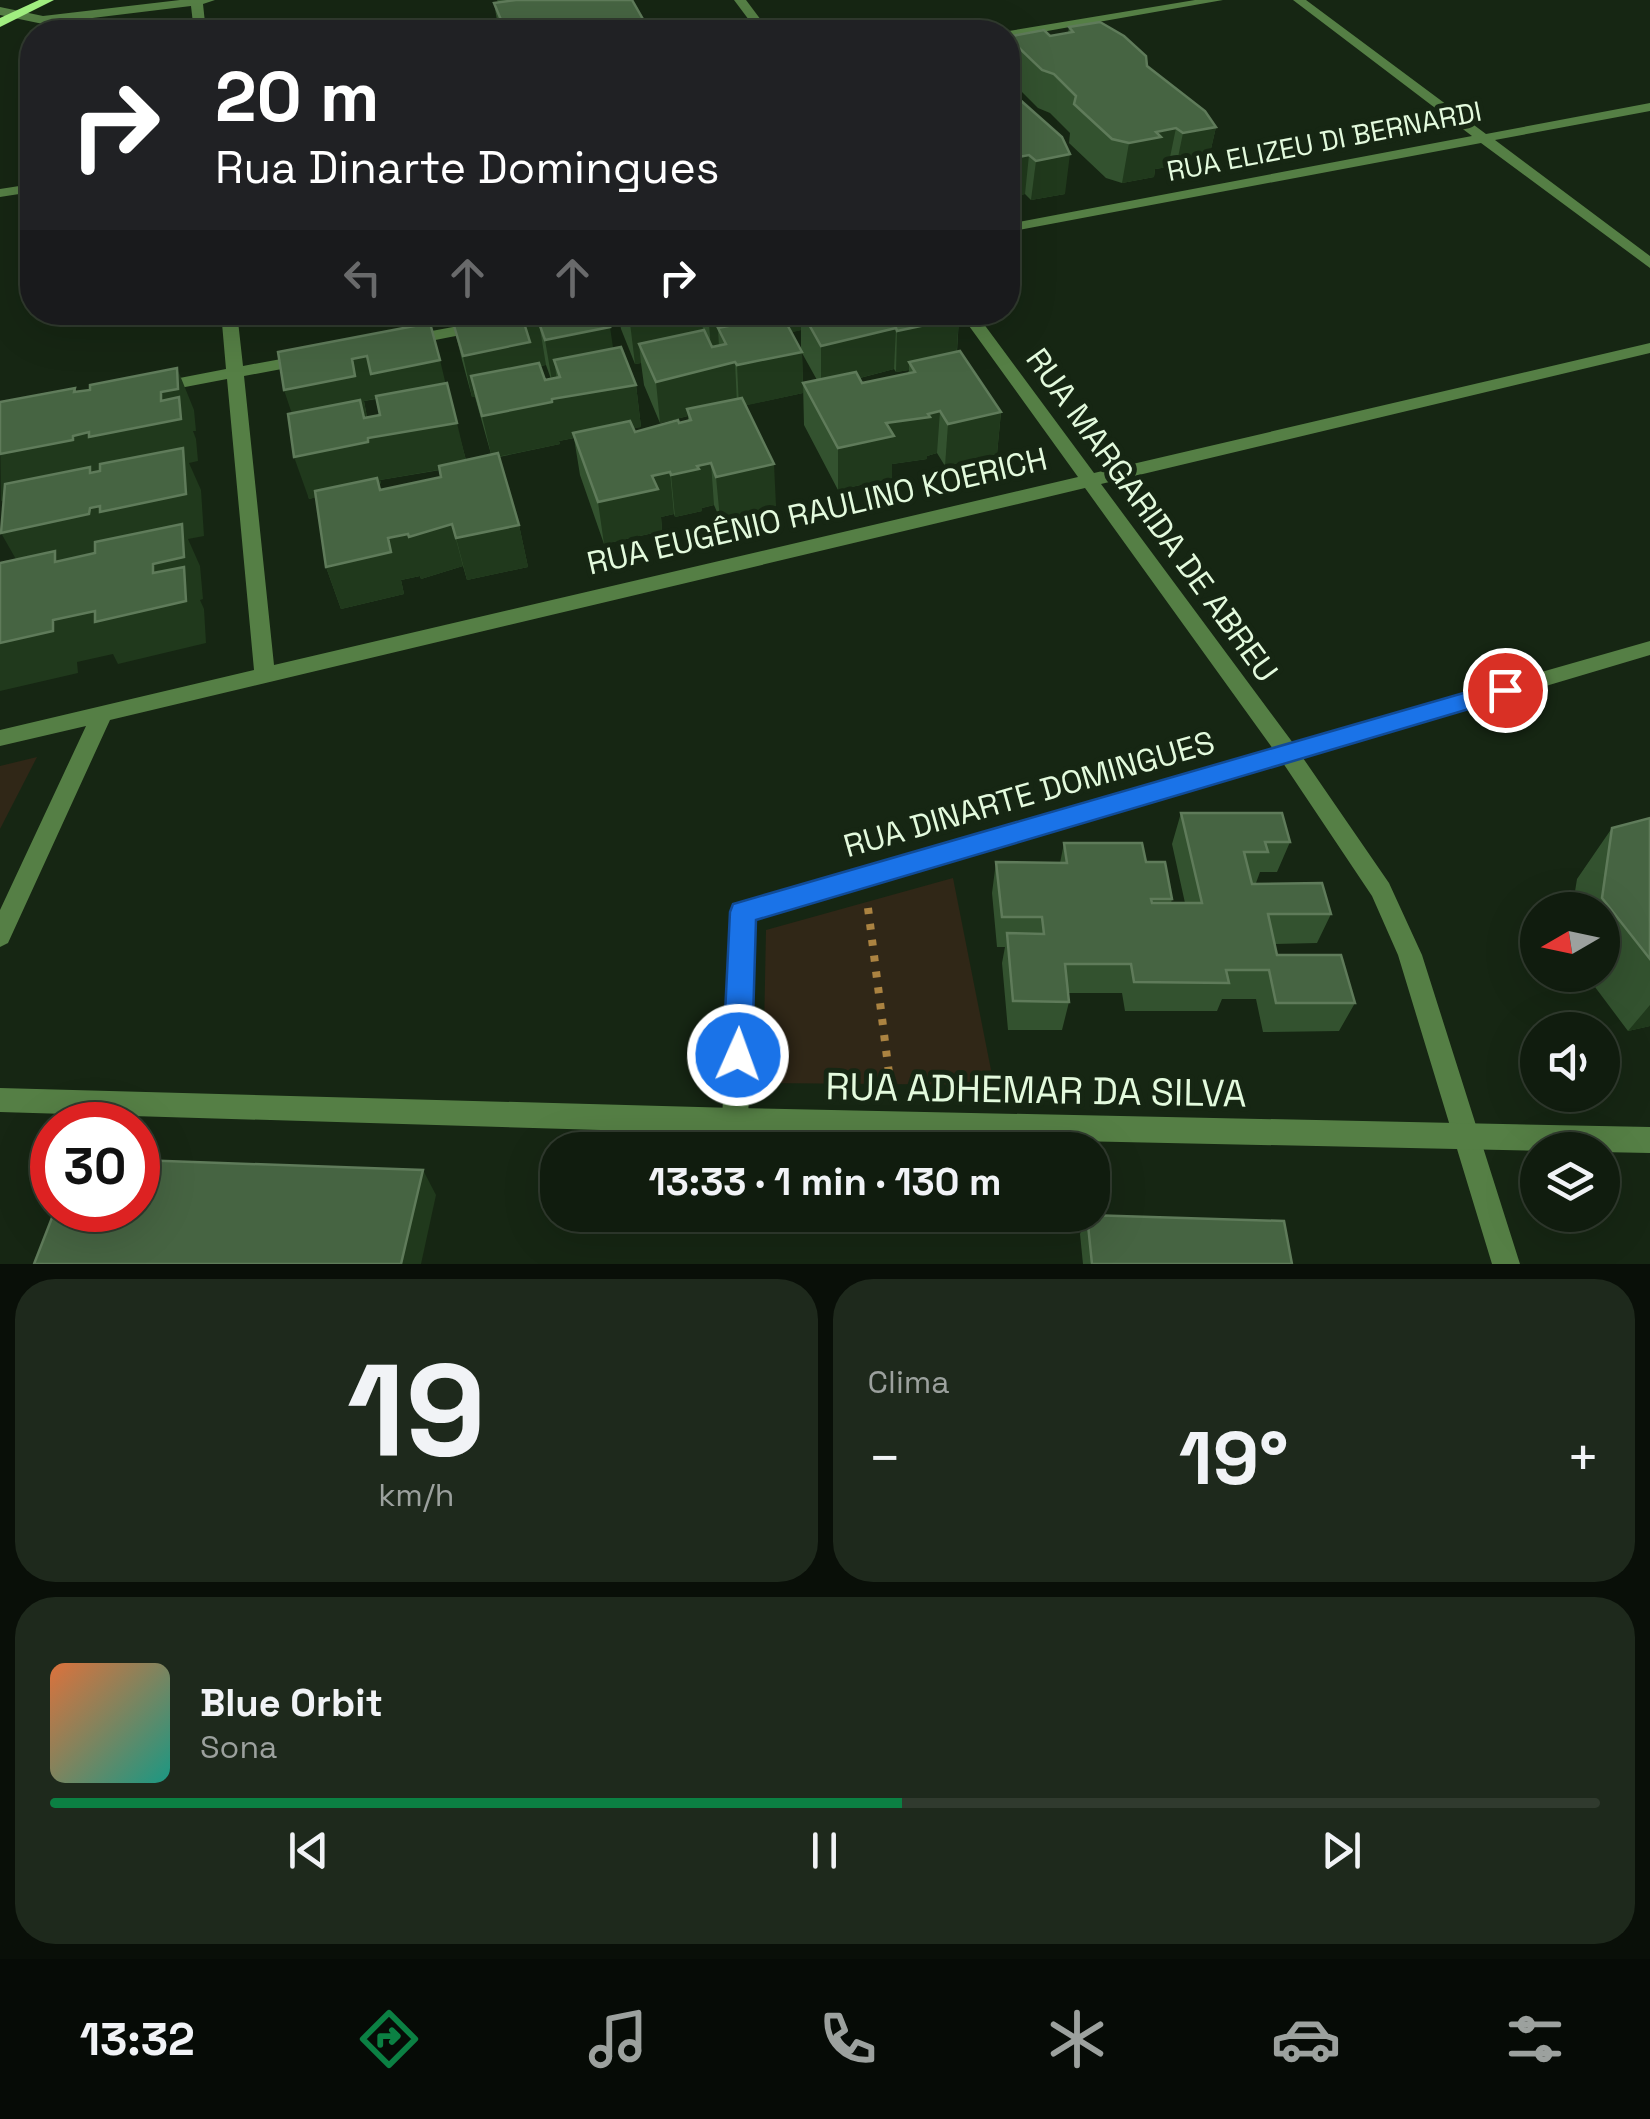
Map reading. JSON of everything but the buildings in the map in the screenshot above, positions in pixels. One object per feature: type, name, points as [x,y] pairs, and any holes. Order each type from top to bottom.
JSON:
[{"type":"main road","points":[[0,23],[48,0]]},
{"type":"street","points":[[1020,32],[1217,0]]},
{"type":"street","points":[[1299,0],[1650,262]]},
{"type":"street","points":[[0,11],[54,19],[203,1]]},
{"type":"street","name":"RUA ELIZEU DI BERNARDI","points":[[1020,226],[1650,108]]},
{"type":"street","points":[[230,325],[265,675]]},
{"type":"street","points":[[386,344],[488,325]]},
{"type":"street","name":"RUA MARGARIDA DE ABREU","points":[[977,325],[1287,752],[1381,890],[1396,920],[1469,1136],[1506,1264]]},
{"type":"street","name":"RUA EUGÊNIO RAULINO KOERICH","points":[[0,738],[1650,348]]},
{"type":"street","points":[[137,391],[329,355]]},
{"type":"street","name":"RUA DINARTE DOMINGUES","points":[[735,1122],[743,912],[1650,648]]},
{"type":"street","points":[[0,936],[102,714]]},
{"type":"street","name":"RUA ADHEMAR DA SILVA","points":[[0,1100],[735,1122],[1650,1140]]},
{"type":"path","points":[[866,895],[892,1095]]},
{"type":"shaded area","points":[[37,757],[0,829],[0,766]]},
{"type":"shaded area","points":[[953,878],[994,1085],[763,1083],[766,930]]},
{"type":"route","points":[[738,1055],[743,912],[1505,690]]}]
